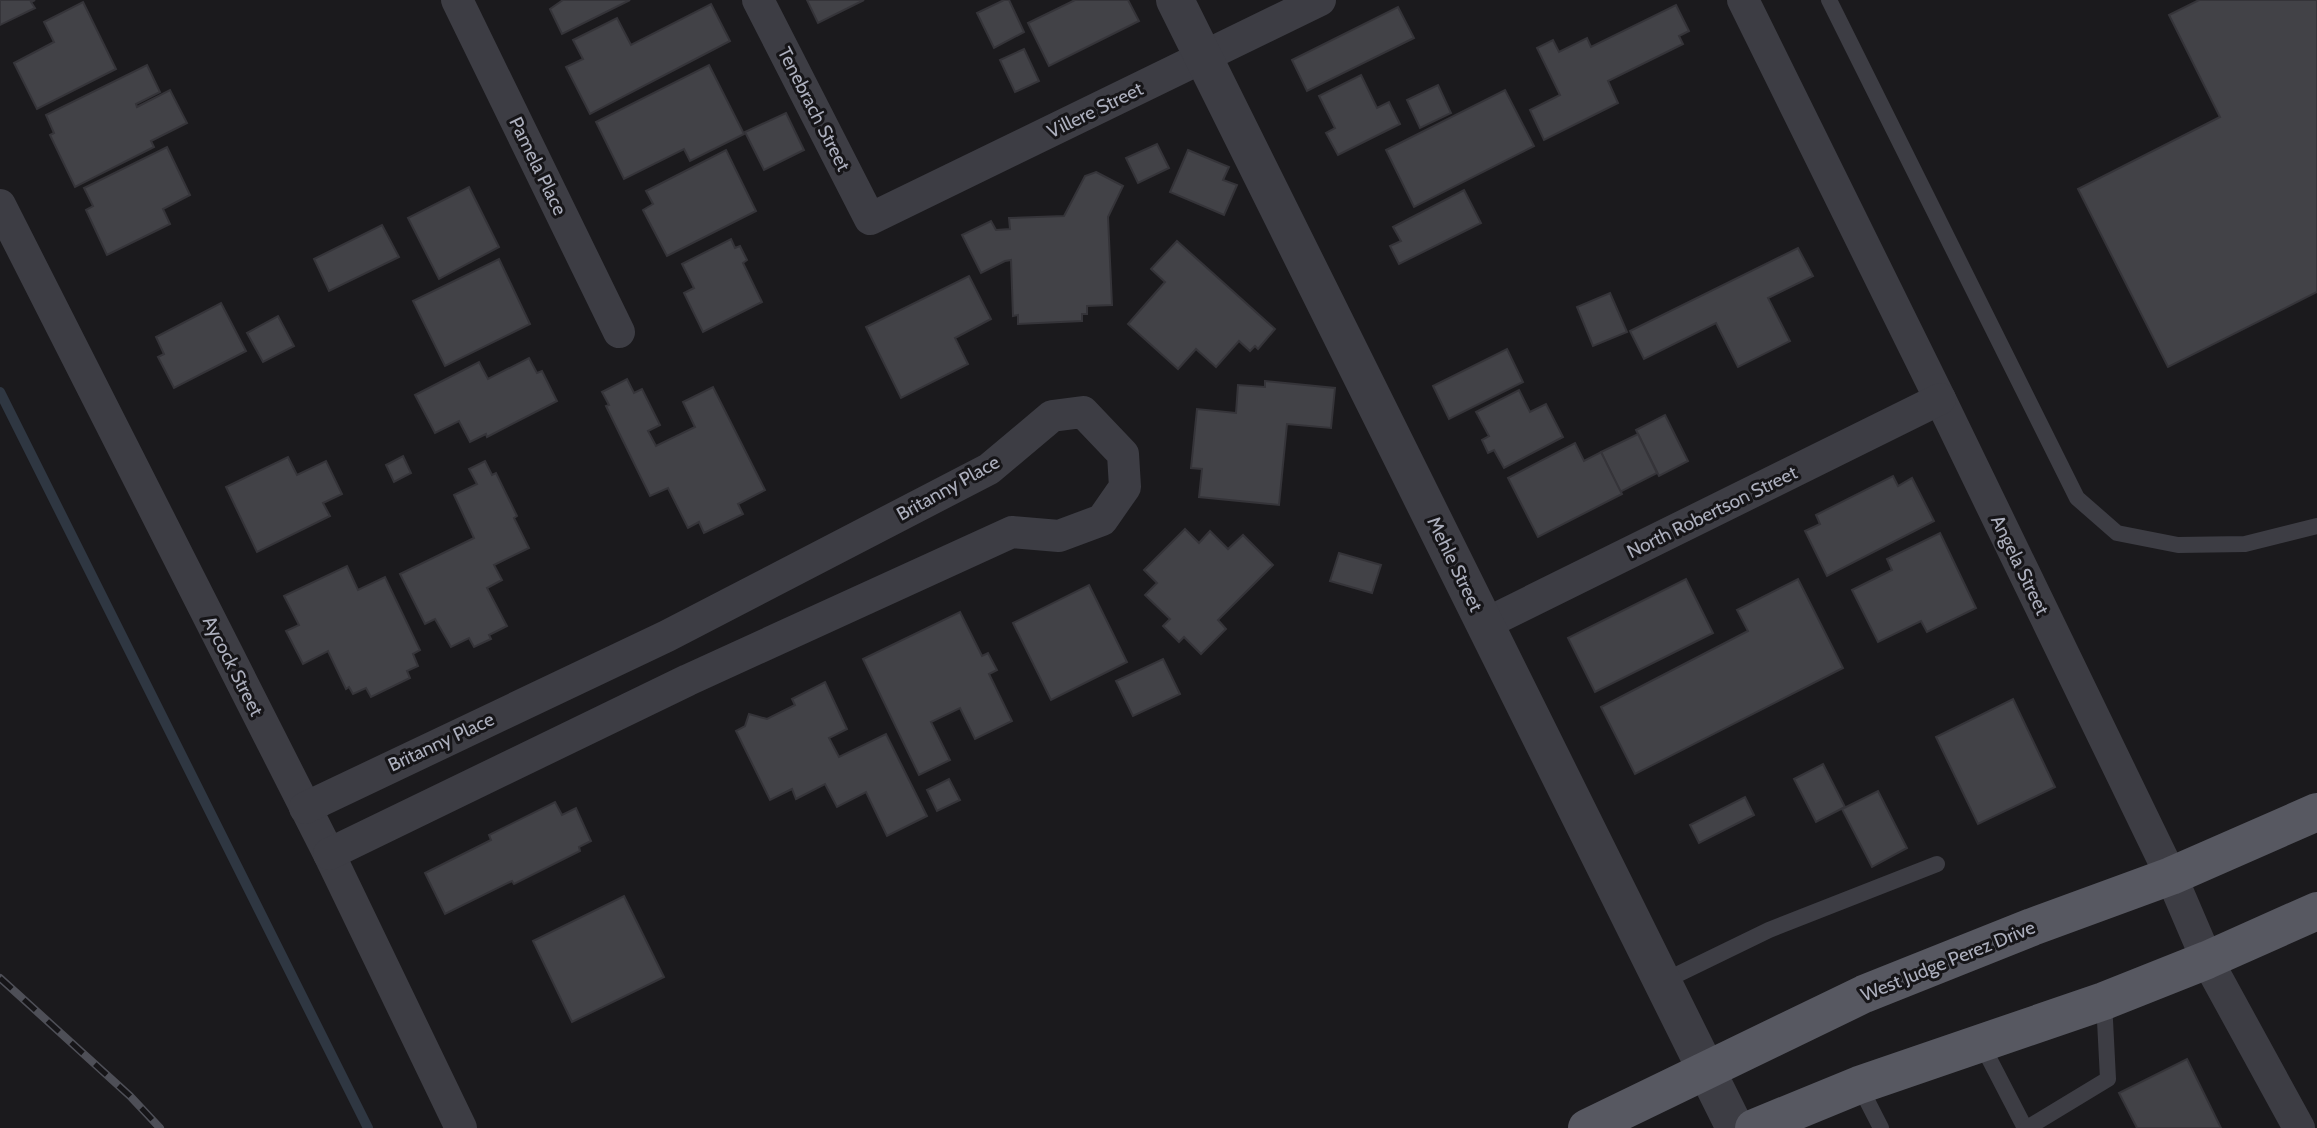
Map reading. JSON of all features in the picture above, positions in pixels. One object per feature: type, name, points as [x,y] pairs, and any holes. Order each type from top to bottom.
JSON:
[{"type":"main road","name":"West Judge Perez Drive","points":[[1587,1128],[1864,994],[2032,927],[2171,876],[2317,812]]},
{"type":"main road","points":[[1754,1128],[1858,1085],[2104,1001],[2207,960],[2317,911]]},
{"type":"street","name":"Pamela Place","points":[[457,0],[619,332]]},
{"type":"street","name":"Tenebrach Street","points":[[758,0],[870,219]]},
{"type":"street","name":"Mehle Street","points":[[1175,0],[1735,1128]]},
{"type":"street","name":"Villere Street","points":[[870,219],[1320,0]]},
{"type":"street","name":"Angela Street","points":[[1742,0],[1940,399],[2171,876],[2207,960],[2299,1128]]},
{"type":"street","name":"Aycock Street","points":[[0,205],[329,854],[461,1128]]},
{"type":"street","name":"North Robertson Street","points":[[1485,624],[1940,399]]},
{"type":"street","name":"Britanny Place","points":[[304,808],[667,636],[989,469],[1052,416],[1083,412],[1123,454],[1125,487],[1102,520],[1059,536],[1012,532],[688,680],[329,854]]},
{"type":"street","points":[[667,636],[688,680]]},
{"type":"lane","points":[[1829,0],[2077,498],[2117,533],[2178,545],[2245,544],[2317,526]]},
{"type":"lane","points":[[1662,982],[1769,930],[1937,864]]},
{"type":"lane","points":[[1980,1042],[2026,1128],[2108,1079],[2104,1001]]},
{"type":"lane","points":[[1858,1085],[1881,1128]]},
{"type":"building","points":[[0,0],[35,0],[31,2],[35,8],[0,25]]},
{"type":"building","points":[[563,0],[630,0],[562,34],[550,9]]},
{"type":"building","points":[[807,0],[864,0],[818,23]]},
{"type":"building","points":[[1009,0],[1024,32],[994,48],[977,13]]},
{"type":"building","points":[[1075,0],[1128,0],[1139,21],[1049,66],[1028,23]]},
{"type":"building","points":[[2199,0],[2317,0],[2317,292],[2168,367],[2078,189],[2220,117],[2169,15]]},
{"type":"building","points":[[83,2],[116,69],[37,109],[14,63],[54,42],[44,22]]},
{"type":"building","points":[[711,4],[730,41],[590,114],[566,67],[583,59],[573,40],[617,18],[631,45]]},
{"type":"building","points":[[1676,5],[1689,31],[1679,36],[1683,44],[1608,81],[1618,103],[1544,140],[1530,110],[1560,95],[1537,48],[1553,40],[1559,52],[1587,38],[1591,47]]},
{"type":"building","points":[[1398,7],[1414,38],[1307,91],[1292,60]]},
{"type":"building","points":[[1024,49],[1039,81],[1015,92],[1000,60]]},
{"type":"building","points":[[147,65],[160,92],[136,104],[137,107],[170,90],[187,123],[151,141],[154,147],[75,187],[50,135],[54,133],[46,115]]},
{"type":"building","points":[[709,65],[744,134],[690,161],[684,149],[624,179],[596,122]]},
{"type":"building","points":[[1361,75],[1377,108],[1389,102],[1400,124],[1338,155],[1326,133],[1335,128],[1319,96]]},
{"type":"building","points":[[1438,85],[1451,113],[1420,128],[1407,100]]},
{"type":"building","points":[[1505,90],[1534,146],[1414,207],[1386,150]]},
{"type":"building","points":[[786,113],[804,150],[764,170],[745,132]]},
{"type":"building","points":[[1157,144],[1169,168],[1138,183],[1126,158]]},
{"type":"building","points":[[167,147],[190,195],[163,209],[170,224],[107,255],[86,210],[93,206],[84,188]]},
{"type":"building","points":[[726,150],[756,211],[667,256],[643,210],[653,204],[646,191]]},
{"type":"building","points":[[1188,150],[1229,167],[1223,180],[1237,185],[1224,215],[1170,192]]},
{"type":"building","points":[[1096,172],[1123,186],[1108,217],[1112,305],[1087,306],[1087,314],[1082,314],[1082,321],[1018,324],[1018,315],[1013,316],[1011,260],[981,273],[962,235],[991,221],[996,230],[1010,229],[1009,218],[1064,216],[1085,176]]},
{"type":"building","points":[[469,187],[499,247],[439,279],[408,218]]},
{"type":"building","points":[[1464,190],[1481,223],[1399,264],[1390,246],[1401,241],[1393,227]]},
{"type":"building","points":[[382,225],[399,257],[329,291],[314,259]]},
{"type":"building","points":[[731,239],[735,248],[740,246],[747,260],[743,263],[762,302],[703,332],[684,293],[694,288],[682,264]]},
{"type":"building","points":[[1177,241],[1275,329],[1258,349],[1255,346],[1250,351],[1239,341],[1216,367],[1196,349],[1178,369],[1128,324],[1165,282],[1151,269]]},
{"type":"building","points":[[1798,248],[1813,276],[1768,298],[1790,341],[1738,367],[1716,323],[1644,359],[1630,331]]},
{"type":"building","points":[[499,259],[530,324],[445,366],[413,301]]},
{"type":"building","points":[[969,276],[991,319],[955,338],[968,364],[901,398],[866,327]]},
{"type":"building","points":[[1610,293],[1627,332],[1593,346],[1577,307]]},
{"type":"building","points":[[221,303],[246,351],[174,388],[158,357],[164,354],[156,337]]},
{"type":"building","points":[[278,316],[294,346],[263,362],[247,333]]},
{"type":"building","points":[[1507,349],[1523,382],[1449,419],[1433,386]]},
{"type":"building","points":[[529,358],[537,373],[542,371],[557,401],[487,437],[486,434],[470,442],[459,421],[435,433],[415,395],[479,362],[488,379]]},
{"type":"building","points":[[627,379],[634,393],[642,389],[660,425],[648,431],[656,446],[695,427],[683,402],[713,387],[765,490],[738,504],[743,514],[704,533],[699,522],[688,528],[668,488],[650,496],[606,406],[609,405],[602,392]]},
{"type":"building","points":[[1265,381],[1335,388],[1331,428],[1287,424],[1279,505],[1199,497],[1202,469],[1191,468],[1197,409],[1236,413],[1238,385],[1265,387]]},
{"type":"building","points":[[1519,390],[1530,412],[1546,404],[1563,437],[1504,468],[1494,450],[1488,453],[1482,440],[1489,436],[1476,412]]},
{"type":"building","points":[[1665,415],[1688,461],[1659,476],[1636,430]]},
{"type":"building","points":[[1638,434],[1657,473],[1620,492],[1601,452]]},
{"type":"building","points":[[1575,443],[1584,461],[1601,452],[1622,494],[1538,537],[1508,478]]},
{"type":"building","points":[[403,456],[411,473],[394,482],[386,465]]},
{"type":"building","points":[[288,457],[297,475],[326,461],[342,494],[323,503],[330,516],[257,552],[226,487]]},
{"type":"building","points":[[485,461],[492,475],[496,473],[529,548],[494,565],[502,580],[487,588],[507,626],[489,635],[491,639],[474,647],[469,638],[451,647],[435,619],[425,624],[400,574],[474,538],[454,495],[477,484],[469,469]]},
{"type":"building","points":[[1893,476],[1898,486],[1912,478],[1934,521],[1827,576],[1805,531],[1820,524],[1816,515]]},
{"type":"building","points":[[1185,529],[1199,543],[1210,531],[1228,549],[1243,535],[1273,565],[1218,620],[1226,629],[1201,654],[1184,637],[1179,642],[1163,626],[1170,619],[1145,595],[1157,583],[1144,570]]},
{"type":"building","points":[[1940,533],[1976,608],[1927,632],[1921,621],[1878,642],[1852,590],[1892,570],[1887,559]]},
{"type":"building","points":[[1339,553],[1381,565],[1372,593],[1330,581]]},
{"type":"building","points":[[347,566],[358,590],[385,577],[420,650],[413,654],[418,666],[407,671],[410,678],[371,697],[366,688],[353,694],[349,687],[346,689],[328,651],[303,664],[286,631],[299,625],[284,596]]},
{"type":"building","points":[[1686,579],[1713,633],[1595,692],[1568,638]]},
{"type":"building","points":[[1798,579],[1843,668],[1635,774],[1601,707],[1748,631],[1737,610]]},
{"type":"building","points":[[1089,585],[1127,662],[1051,700],[1013,623]]},
{"type":"building","points":[[960,612],[982,656],[988,653],[997,670],[989,674],[1012,721],[975,739],[960,708],[931,722],[950,760],[919,775],[863,659]]},
{"type":"building","points":[[1163,659],[1180,694],[1133,716],[1116,681]]},
{"type":"building","points":[[825,682],[847,729],[829,738],[839,757],[886,734],[927,816],[887,836],[866,792],[837,807],[825,784],[796,799],[792,789],[770,800],[736,731],[745,726],[749,714],[767,719],[795,705],[792,699]]},
{"type":"building","points":[[2013,699],[2055,787],[1978,824],[1936,737]]},
{"type":"building","points":[[1823,764],[1845,807],[1816,822],[1794,779]]},
{"type":"building","points":[[949,779],[960,800],[937,811],[927,790]]},
{"type":"building","points":[[1878,791],[1907,848],[1872,867],[1842,809]]},
{"type":"building","points":[[1745,797],[1754,815],[1699,843],[1690,825]]},
{"type":"building","points":[[555,802],[562,815],[576,808],[591,841],[579,847],[580,851],[514,884],[512,881],[445,914],[425,873],[491,840],[489,835]]},
{"type":"building","points":[[624,896],[664,977],[572,1022],[533,941]]},
{"type":"building","points":[[2187,1059],[2221,1128],[2137,1128],[2119,1093]]},
{"type":"waterway","points":[[0,392],[368,1128]]},
{"type":"railway","points":[[0,978],[130,1096],[160,1128]]}]
